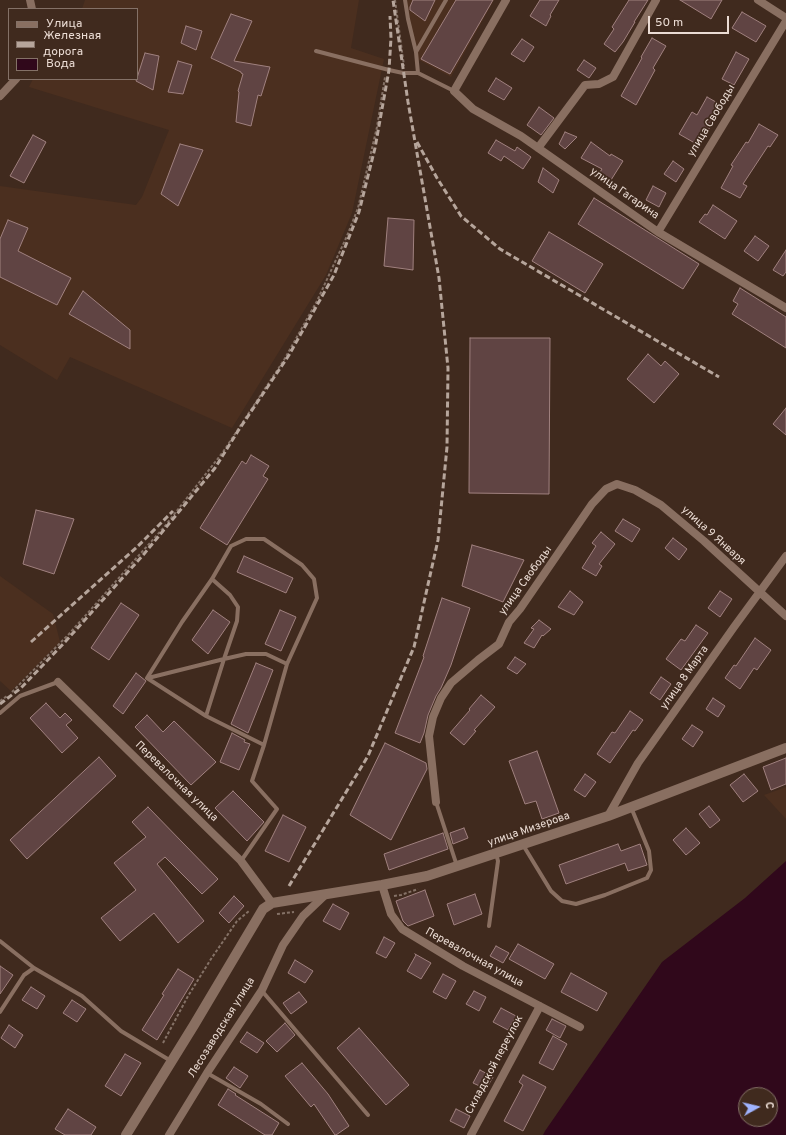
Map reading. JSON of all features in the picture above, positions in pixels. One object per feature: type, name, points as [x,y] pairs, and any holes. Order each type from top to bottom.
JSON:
[{"type":"street","points":[[454,91],[506,0]]},
{"type":"street","points":[[538,148],[585,85],[599,84],[613,76],[656,0]]},
{"type":"street","points":[[758,0],[786,18]]},
{"type":"street","name":"улица Свободы","points":[[658,232],[786,21]]},
{"type":"street","points":[[0,96],[15,80]]},
{"type":"street","name":"улица Гагарина","points":[[454,91],[473,109],[521,136],[658,232],[786,308]]},
{"type":"street","name":"улица Свободы","points":[[436,802],[429,736],[433,717],[441,698],[451,683],[499,644],[509,622],[520,609],[592,504],[606,489],[617,484]]},
{"type":"street","name":"улица 9 Января","points":[[617,484],[635,490],[661,505],[704,541],[786,616]]},
{"type":"street","name":"улица 8 Марта","points":[[608,816],[638,763],[786,556]]},
{"type":"street","name":"Перевалочная улица","points":[[58,682],[241,860],[272,903]]},
{"type":"street","name":"улица Мизерова","points":[[272,903],[382,886],[427,876],[608,816],[786,748]]},
{"type":"street","name":"Перевалочная улица","points":[[382,886],[391,914],[402,930],[463,966],[580,1027]]},
{"type":"street","name":"Лесозаводская улица","points":[[169,1135],[262,990],[283,945],[303,916],[324,896]]},
{"type":"street","points":[[126,1135],[263,909],[272,903]]},
{"type":"street","name":"Складской переулок","points":[[471,1135],[540,1006]]},
{"type":"lane","points":[[405,0],[416,52],[418,73]]},
{"type":"lane","points":[[416,52],[446,0]]},
{"type":"lane","points":[[316,51],[386,69],[405,73],[418,73],[454,91]]},
{"type":"lane","points":[[148,678],[182,622],[212,579],[231,546],[246,539],[264,539],[302,565],[314,579],[316,598],[287,664],[252,781],[277,809],[241,860]]},
{"type":"lane","points":[[206,716],[237,621],[238,607],[230,595],[212,579]]},
{"type":"lane","points":[[148,678],[246,654],[266,654],[287,664]]},
{"type":"lane","points":[[148,678],[206,716],[264,745]]},
{"type":"lane","points":[[0,713],[20,696],[58,682]]},
{"type":"lane","points":[[436,802],[457,866]]},
{"type":"lane","points":[[523,845],[551,891],[562,901],[576,904],[605,896],[647,878],[651,870],[649,851],[632,812],[631,806]]},
{"type":"lane","points":[[489,926],[498,861],[496,854]]},
{"type":"lane","points":[[0,941],[34,968],[82,996],[121,1031],[171,1062]]},
{"type":"lane","points":[[0,1012],[24,975],[34,968]]},
{"type":"lane","points":[[262,990],[368,1115]]},
{"type":"lane","points":[[208,1074],[261,1104],[288,1124]]},
{"type":"path","points":[[395,0],[405,73]]},
{"type":"path","points":[[0,702],[10,694],[69,634],[165,526],[223,452],[284,360],[317,301],[347,236],[358,208],[377,127],[386,69]]},
{"type":"shaded area","points":[[85,0],[359,0],[351,48],[384,59],[352,213],[326,275],[232,428],[70,357],[57,380],[0,345],[0,186],[136,205],[142,197],[169,130],[29,87],[32,80],[138,80],[138,8],[82,8]]},
{"type":"shaded area","points":[[405,0],[494,0],[451,77],[417,59]]},
{"type":"shaded area","points":[[0,576],[53,614],[60,642],[11,691],[0,681]]},
{"type":"shaded area","points":[[786,787],[786,819],[764,795]]},
{"type":"water","points":[[786,861],[786,1135],[543,1135],[662,962],[745,898]]},
{"type":"building","points":[[413,0],[435,0],[425,21],[410,10]]},
{"type":"building","points":[[456,0],[493,0],[450,74],[421,59]]},
{"type":"building","points":[[540,0],[559,0],[550,15],[551,16],[546,26],[530,16]]},
{"type":"building","points":[[629,0],[648,0],[623,42],[615,52],[604,44],[614,29],[612,27]]},
{"type":"building","points":[[680,0],[722,0],[711,19]]},
{"type":"building","points":[[742,12],[766,26],[756,42],[732,28]]},
{"type":"building","points":[[231,14],[252,21],[234,61],[270,67],[261,96],[258,95],[251,126],[236,122],[238,91],[243,74],[211,58]]},
{"type":"building","points":[[186,26],[202,31],[196,50],[181,43]]},
{"type":"building","points":[[652,38],[666,46],[653,68],[655,70],[636,105],[621,96]]},
{"type":"building","points":[[522,39],[534,47],[524,62],[511,54]]},
{"type":"building","points":[[736,52],[749,59],[734,85],[722,79]]},
{"type":"building","points":[[145,53],[159,56],[153,90],[136,81],[138,80],[138,75]]},
{"type":"building","points":[[584,60],[596,68],[589,78],[577,70]]},
{"type":"building","points":[[178,61],[192,65],[183,94],[168,92]]},
{"type":"building","points":[[496,78],[512,88],[504,100],[488,91]]},
{"type":"building","points":[[707,97],[723,106],[715,120],[714,119],[700,146],[679,134],[692,112],[697,115]]},
{"type":"building","points":[[539,107],[554,118],[541,135],[527,125]]},
{"type":"building","points":[[759,124],[778,135],[770,147],[768,146],[743,184],[747,186],[740,198],[721,188],[733,166],[731,165],[746,142],[748,143]]},
{"type":"building","points":[[565,132],[577,137],[565,149],[559,144]]},
{"type":"building","points":[[33,135],[46,142],[24,183],[10,176]]},
{"type":"building","points":[[496,140],[515,151],[517,147],[531,157],[523,169],[504,156],[501,161],[488,153]]},
{"type":"building","points":[[591,142],[610,156],[611,154],[623,161],[611,180],[600,172],[602,169],[581,158]]},
{"type":"building","points":[[180,144],[203,150],[178,206],[161,194]]},
{"type":"building","points":[[673,161],[684,169],[676,182],[664,174]]},
{"type":"building","points":[[543,168],[559,180],[553,193],[538,182]]},
{"type":"building","points":[[653,186],[666,193],[659,207],[646,200]]},
{"type":"building","points":[[594,198],[699,264],[683,289],[578,224]]},
{"type":"building","points":[[713,205],[737,221],[725,239],[699,222],[705,214],[707,215]]},
{"type":"building","points":[[388,218],[414,220],[413,270],[384,266]]},
{"type":"building","points":[[8,220],[28,228],[18,251],[71,278],[57,305],[0,277],[0,239]]},
{"type":"building","points":[[549,232],[603,264],[585,293],[532,261]]},
{"type":"building","points":[[755,236],[769,246],[758,261],[744,251]]},
{"type":"building","points":[[786,250],[786,272],[783,276],[773,270]]},
{"type":"building","points":[[740,288],[786,317],[786,348],[732,314],[738,304],[733,301]]},
{"type":"building","points":[[83,291],[130,330],[130,349],[69,314]]},
{"type":"building","points":[[470,338],[550,338],[549,494],[469,493]]},
{"type":"building","points":[[648,354],[661,366],[665,361],[679,374],[654,403],[627,379]]},
{"type":"building","points":[[786,408],[786,435],[773,424]]},
{"type":"building","points":[[251,455],[269,466],[263,476],[268,479],[227,545],[200,528],[242,461],[246,464]]},
{"type":"building","points":[[36,510],[74,519],[54,574],[23,564]]},
{"type":"building","points":[[623,519],[640,529],[632,542],[615,531]]},
{"type":"building","points":[[601,532],[615,544],[599,564],[602,566],[596,576],[582,568],[596,546],[592,543]]},
{"type":"building","points":[[673,538],[687,549],[679,560],[665,548]]},
{"type":"building","points":[[472,545],[524,560],[503,602],[462,586]]},
{"type":"building","points":[[244,556],[293,578],[286,593],[237,572]]},
{"type":"building","points":[[570,591],[583,602],[574,615],[558,607]]},
{"type":"building","points":[[720,591],[732,599],[720,617],[708,608]]},
{"type":"building","points":[[442,598],[470,608],[451,665],[428,715],[420,743],[395,733],[424,657],[423,656]]},
{"type":"building","points":[[121,603],[139,615],[109,660],[91,648]]},
{"type":"building","points":[[213,610],[230,622],[208,654],[192,640]]},
{"type":"building","points":[[280,610],[296,617],[281,651],[265,644]]},
{"type":"building","points":[[539,620],[551,629],[543,636],[542,635],[534,648],[524,643],[534,629],[531,628]]},
{"type":"building","points":[[696,625],[708,633],[681,670],[666,659],[681,639],[685,641]]},
{"type":"building","points":[[755,638],[771,650],[757,670],[754,668],[740,689],[725,678],[734,665],[736,666]]},
{"type":"building","points":[[515,657],[526,664],[517,674],[507,668]]},
{"type":"building","points":[[256,663],[273,670],[248,733],[231,724]]},
{"type":"building","points":[[136,673],[146,681],[123,714],[113,706]]},
{"type":"building","points":[[661,677],[671,684],[660,700],[650,693]]},
{"type":"building","points":[[481,695],[495,707],[474,730],[476,731],[464,745],[450,733]]},
{"type":"building","points":[[713,698],[725,706],[718,717],[706,709]]},
{"type":"building","points":[[46,703],[60,718],[65,713],[72,720],[66,725],[78,738],[62,753],[30,718]]},
{"type":"building","points":[[630,711],[643,720],[635,731],[633,730],[610,763],[597,754],[612,732],[615,733]]},
{"type":"building","points":[[147,715],[163,732],[174,721],[216,762],[191,785],[135,727]]},
{"type":"building","points":[[692,725],[703,732],[693,747],[682,739]]},
{"type":"building","points":[[232,733],[245,740],[244,742],[250,744],[239,770],[220,762]]},
{"type":"building","points":[[385,743],[426,763],[427,769],[391,840],[350,815]]},
{"type":"building","points":[[537,751],[559,813],[542,819],[536,801],[525,804],[509,761]]},
{"type":"building","points":[[99,757],[116,776],[27,859],[10,840]]},
{"type":"building","points":[[786,758],[786,784],[771,790],[763,767]]},
{"type":"building","points":[[585,774],[596,782],[585,797],[574,790]]},
{"type":"building","points":[[744,774],[758,791],[743,802],[730,785]]},
{"type":"building","points":[[233,791],[264,822],[247,841],[215,808]]},
{"type":"building","points":[[709,806],[720,820],[710,828],[699,814]]},
{"type":"building","points":[[148,807],[218,879],[202,894],[165,857],[157,864],[204,921],[178,943],[154,913],[120,941],[101,918],[136,890],[114,863],[146,837],[132,822]]},
{"type":"building","points":[[283,815],[306,827],[289,862],[265,851]]},
{"type":"building","points":[[464,828],[468,838],[453,844],[450,833]]},
{"type":"building","points":[[686,828],[700,843],[686,855],[673,840]]},
{"type":"building","points":[[443,833],[448,849],[389,870],[384,854]]},
{"type":"building","points":[[618,844],[621,851],[640,844],[647,865],[628,871],[625,863],[566,884],[559,865]]},
{"type":"building","points":[[425,890],[434,916],[408,926],[403,921],[396,901]]},
{"type":"building","points":[[475,894],[482,914],[454,925],[447,904]]},
{"type":"building","points":[[234,896],[244,906],[229,923],[219,913]]},
{"type":"building","points":[[333,904],[349,913],[340,930],[323,921]]},
{"type":"building","points":[[384,937],[395,943],[386,958],[376,953]]},
{"type":"building","points":[[518,944],[554,964],[545,979],[509,959]]},
{"type":"building","points":[[496,946],[509,953],[503,963],[490,956]]},
{"type":"building","points":[[415,954],[431,963],[421,979],[407,971],[416,955]]},
{"type":"building","points":[[295,960],[313,971],[305,983],[288,973]]},
{"type":"building","points":[[0,966],[13,975],[0,994]]},
{"type":"building","points":[[178,969],[194,979],[157,1040],[142,1030]]},
{"type":"building","points":[[571,973],[607,993],[597,1011],[561,992]]},
{"type":"building","points":[[443,974],[456,981],[446,999],[433,992]]},
{"type":"building","points":[[31,987],[45,996],[37,1009],[22,1000]]},
{"type":"building","points":[[474,991],[486,997],[479,1011],[466,1004]]},
{"type":"building","points":[[299,992],[307,1002],[291,1014],[283,1003]]},
{"type":"building","points":[[72,1000],[86,1009],[77,1022],[63,1013]]},
{"type":"building","points":[[501,1008],[516,1016],[508,1030],[493,1022]]},
{"type":"building","points":[[552,1019],[566,1026],[560,1038],[546,1030]]},
{"type":"building","points":[[285,1023],[295,1035],[277,1052],[266,1041]]},
{"type":"building","points":[[9,1025],[23,1035],[15,1048],[1,1038]]},
{"type":"building","points":[[359,1028],[409,1085],[386,1105],[337,1048]]},
{"type":"building","points":[[247,1032],[264,1043],[257,1053],[240,1042]]},
{"type":"building","points":[[553,1036],[567,1044],[553,1070],[539,1063]]},
{"type":"building","points":[[125,1054],[141,1063],[121,1096],[105,1086]]},
{"type":"building","points":[[302,1063],[328,1094],[349,1126],[336,1135],[314,1104],[311,1107],[285,1076]]},
{"type":"building","points":[[234,1067],[248,1076],[240,1088],[226,1078]]},
{"type":"building","points":[[480,1070],[493,1077],[486,1089],[473,1083]]},
{"type":"building","points":[[523,1075],[546,1087],[523,1131],[504,1121],[523,1085],[519,1082]]},
{"type":"building","points":[[228,1089],[279,1123],[272,1135],[265,1135],[218,1105]]},
{"type":"building","points":[[68,1109],[96,1127],[91,1135],[65,1135],[55,1129]]},
{"type":"building","points":[[456,1109],[470,1116],[464,1128],[450,1121]]},
{"type":"railway","points":[[289,886],[368,756],[414,647],[438,540],[447,447],[448,368],[439,278],[408,102],[393,0]]},
{"type":"railway","points":[[0,704],[21,688],[65,642],[144,554],[215,468],[289,355],[334,275],[359,212],[375,148],[389,70],[391,38],[390,16]]},
{"type":"railway","points":[[417,142],[437,178],[461,216],[500,249],[719,377]]},
{"type":"railway","points":[[31,642],[137,547],[173,511]]}]
